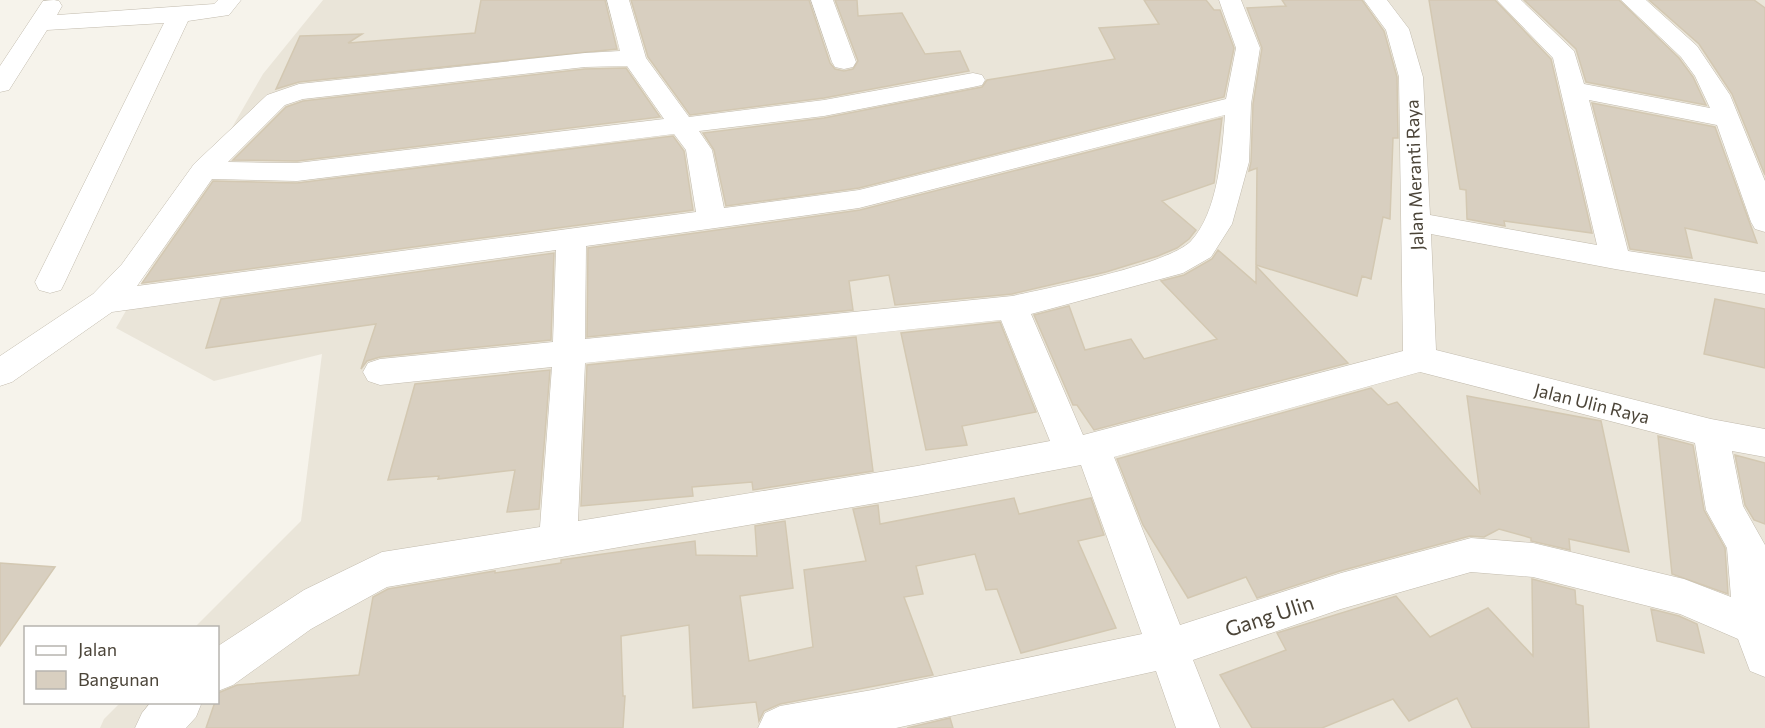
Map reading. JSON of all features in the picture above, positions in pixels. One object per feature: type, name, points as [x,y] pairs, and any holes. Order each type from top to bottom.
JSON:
[{"type":"street","points":[[0,85],[56,0]]},
{"type":"street","points":[[40,23],[179,15],[221,10],[230,0]]},
{"type":"street","points":[[618,0],[634,58],[699,150],[712,219]]},
{"type":"street","points":[[822,0],[844,62]]},
{"type":"street","points":[[380,372],[1012,307],[1067,295],[1172,266],[1200,250],[1218,224],[1235,162],[1238,104],[1248,48],[1234,0]]},
{"type":"street","name":"Jalan Meranti Raya","points":[[1375,0],[1397,29],[1411,77],[1420,359]]},
{"type":"street","points":[[1508,0],[1562,52],[1575,90],[1615,259]]},
{"type":"street","points":[[1632,0],[1663,26],[1697,61],[1719,99],[1765,222]]},
{"type":"street","points":[[50,282],[179,15]]},
{"type":"street","points":[[0,373],[104,302],[133,272],[204,170],[276,100],[299,92],[585,60],[634,58]]},
{"type":"street","points":[[204,170],[297,172],[824,108],[973,80]]},
{"type":"street","points":[[1575,90],[1726,119]]},
{"type":"street","points":[[104,302],[859,199],[1238,104]]},
{"type":"street","points":[[1417,222],[1615,259],[1765,283]]},
{"type":"street","points":[[558,541],[569,353],[571,238]]},
{"type":"street","points":[[1012,307],[1083,450],[1170,648],[1198,728]]},
{"type":"street","points":[[219,670],[237,655],[348,585],[382,570],[917,481],[1083,450],[1420,359]]},
{"type":"street","name":"Jalan Ulin Raya","points":[[1420,359],[1711,434],[1765,443]]},
{"type":"street","points":[[1711,434],[1725,510],[1746,545],[1759,641]]},
{"type":"street","name":"Gang Ulin","points":[[780,728],[872,712],[1170,648],[1341,591],[1471,555],[1533,560],[1684,597],[1759,641]]},
{"type":"street","points":[[157,728],[179,704]]},
{"type":"shaded area","points":[[323,0],[1765,0],[1765,728],[100,728],[104,719],[119,704],[219,704],[219,626],[196,626],[301,521],[322,354],[214,381],[116,328],[263,74]]},
{"type":"building","points":[[481,0],[605,0],[617,49],[299,82],[276,89],[300,36],[362,34],[348,43],[475,33]]},
{"type":"building","points":[[631,0],[809,0],[830,63],[835,69],[844,71],[853,69],[858,61],[835,0],[857,0],[858,16],[902,13],[925,54],[960,51],[969,71],[824,98],[690,115],[648,57]]},
{"type":"building","points":[[1144,0],[1206,0],[1214,10],[1220,10],[1234,48],[1224,97],[859,188],[726,206],[714,150],[703,133],[824,118],[982,87],[987,80],[1115,59],[1099,28],[1159,24]]},
{"type":"building","points":[[1282,0],[1362,0],[1384,31],[1397,77],[1398,138],[1393,138],[1390,219],[1383,217],[1371,279],[1362,276],[1357,296],[1256,265],[1257,168],[1249,171],[1253,104],[1262,48],[1247,8],[1286,6]]},
{"type":"building","points":[[1429,0],[1495,0],[1551,59],[1592,233],[1504,221],[1505,226],[1467,219],[1466,190],[1460,189]]},
{"type":"building","points":[[1524,0],[1619,0],[1679,58],[1693,77],[1706,105],[1586,82],[1576,49]]},
{"type":"building","points":[[1649,0],[1754,0],[1765,8],[1765,175],[1732,94],[1699,44]]},
{"type":"building","points":[[626,68],[660,117],[297,161],[233,160],[286,107],[303,101],[585,69]]},
{"type":"building","points":[[1592,103],[1715,127],[1757,243],[1685,228],[1692,258],[1630,249]]},
{"type":"building","points":[[1222,118],[1214,183],[1162,201],[1196,230],[1177,248],[1158,256],[1106,272],[1012,294],[895,305],[889,275],[849,281],[853,310],[587,337],[588,248],[860,210]]},
{"type":"building","points":[[673,136],[684,151],[693,210],[142,283],[213,181],[297,183]]},
{"type":"building","points":[[1218,250],[1256,283],[1256,266],[1348,363],[1094,430],[1077,405],[1073,405],[1034,315],[1069,306],[1085,350],[1131,339],[1144,359],[1217,339],[1161,281],[1184,275],[1212,259]]},
{"type":"building","points":[[554,253],[551,340],[380,357],[367,361],[361,369],[376,324],[206,348],[221,299]]},
{"type":"building","points":[[1715,299],[1765,309],[1765,368],[1704,354]]},
{"type":"building","points":[[1000,322],[1036,412],[962,426],[967,445],[926,450],[901,333]]},
{"type":"building","points":[[856,337],[873,471],[753,490],[752,482],[692,487],[693,496],[581,506],[587,365]]},
{"type":"building","points":[[550,370],[539,509],[507,512],[515,470],[438,479],[439,476],[388,480],[415,384]]},
{"type":"building","points":[[1371,388],[1388,405],[1397,402],[1480,493],[1467,396],[1601,421],[1629,552],[1569,539],[1570,550],[1531,541],[1531,538],[1499,529],[1484,537],[1470,536],[1340,571],[1257,598],[1246,577],[1188,598],[1143,525],[1117,459]]},
{"type":"building","points":[[1658,436],[1693,445],[1704,510],[1725,548],[1728,594],[1672,574]]},
{"type":"building","points":[[1735,455],[1765,463],[1765,524],[1754,520],[1745,505]]},
{"type":"building","points":[[1014,498],[1019,514],[1091,498],[1104,535],[1078,541],[1116,628],[1021,653],[997,589],[986,590],[975,554],[916,566],[923,594],[904,597],[933,675],[780,704],[764,711],[759,721],[756,702],[693,708],[689,625],[621,636],[623,696],[625,696],[623,728],[206,728],[214,704],[219,704],[219,693],[237,685],[359,675],[373,597],[388,589],[495,571],[495,573],[561,563],[561,560],[695,541],[696,555],[757,556],[755,526],[785,521],[793,588],[740,596],[749,661],[813,647],[804,570],[866,561],[853,509],[878,505],[880,524]]},
{"type":"building","points":[[0,563],[55,567],[0,646]]},
{"type":"building","points":[[1532,579],[1575,590],[1576,604],[1583,606],[1589,728],[1472,728],[1457,698],[1409,721],[1393,699],[1322,728],[1252,728],[1220,675],[1286,650],[1277,633],[1396,596],[1430,637],[1488,608],[1533,656]]},
{"type":"building","points":[[1651,609],[1679,616],[1697,624],[1704,653],[1657,641]]},
{"type":"building","points":[[950,718],[953,728],[907,728]]}]
